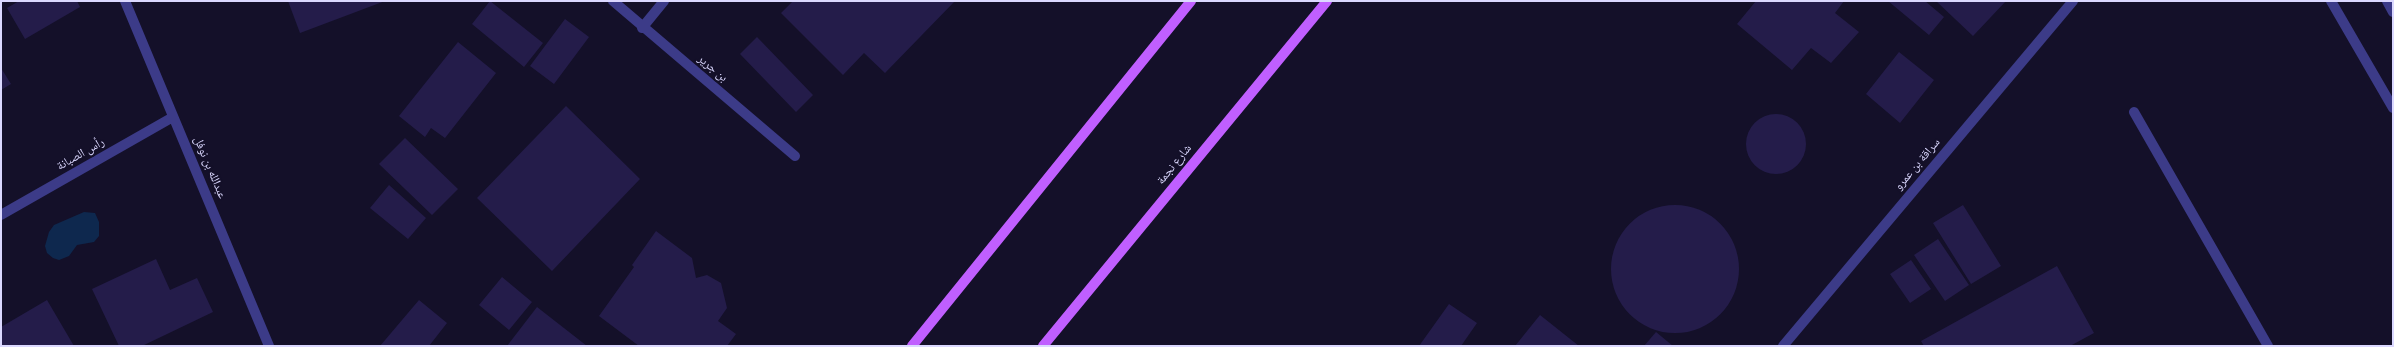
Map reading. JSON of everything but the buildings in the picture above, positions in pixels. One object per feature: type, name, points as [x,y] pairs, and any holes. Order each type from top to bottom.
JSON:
[{"type":"main road","points":[[912,346],[1192,1]]},
{"type":"main road","name":"شارع نجمة","points":[[1043,346],[1327,1]]},
{"type":"street","name":"عبدالله بن نوفل","points":[[125,1],[269,346]]},
{"type":"street","name":"بن جرير","points":[[613,1],[642,28],[795,156]]},
{"type":"street","points":[[642,28],[664,1]]},
{"type":"street","name":"سراقة بن عمرو","points":[[1783,346],[2073,1]]},
{"type":"street","points":[[2330,1],[2393,108]]},
{"type":"street","points":[[2387,1],[2393,12]]},
{"type":"street","points":[[2134,112],[2268,346]]},
{"type":"street","name":"رأس الصبانة","points":[[1,215],[173,117]]},
{"type":"water","points":[[84,212],[95,213],[99,222],[99,236],[94,242],[77,245],[69,256],[59,260],[53,258],[47,253],[45,246],[49,232],[54,225]]}]
